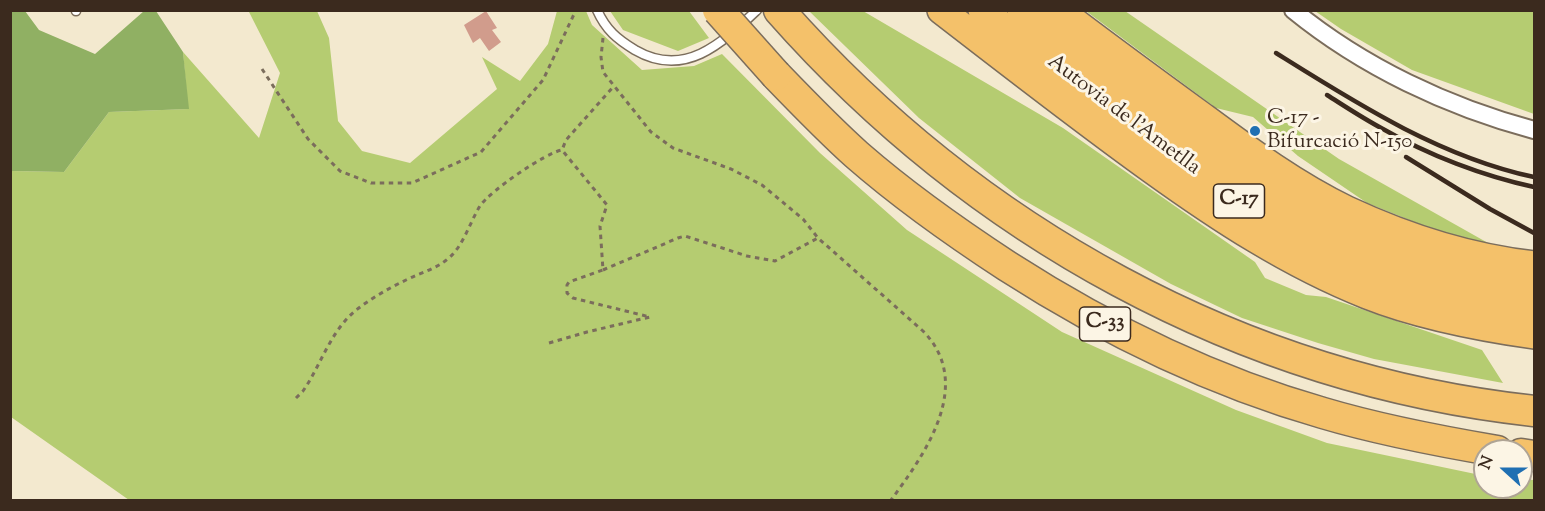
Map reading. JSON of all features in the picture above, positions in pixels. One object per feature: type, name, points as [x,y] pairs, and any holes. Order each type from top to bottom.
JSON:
[{"type":"highway","name":"C-33","points":[[718,10],[815,115],[858,156],[904,194],[965,239],[1053,295],[1115,330],[1179,360],[1260,392],[1323,413],[1387,430],[1473,446]]},
{"type":"highway","name":"C-33","points":[[778,10],[844,81],[932,158],[992,204],[1076,257],[1135,290],[1198,321],[1272,351],[1335,371],[1462,401],[1534,411]]},
{"type":"highway","points":[[941,10],[1092,127],[1216,216],[1262,243],[1305,267],[1367,295],[1422,312],[1528,339]]},
{"type":"highway","name":"Autovia de l'Ametlla","points":[[982,10],[1180,161],[1269,222],[1326,252],[1427,292],[1479,305],[1534,314]]},
{"type":"highway","name":"Autovia de l'Ametlla","points":[[1021,10],[1223,163],[1307,214],[1354,239],[1416,262],[1470,277],[1534,289]]},
{"type":"highway","points":[[1059,10],[1246,149],[1345,209],[1425,241],[1534,265]]},
{"type":"street","points":[[1293,10],[1360,57],[1431,93],[1492,118],[1534,130]]},
{"type":"lane","points":[[597,10],[605,27],[622,42],[647,57],[660,61],[692,58],[723,42],[758,10]]},
{"type":"path","points":[[262,69],[309,139],[340,171],[370,183],[412,183],[481,152],[543,80],[576,10]]},
{"type":"path","points":[[605,27],[601,49],[603,72],[651,132],[673,148],[731,169],[762,185],[803,219],[818,238],[931,339],[941,356],[945,379],[938,426],[917,466],[891,501]]},
{"type":"path","points":[[562,150],[566,140],[614,86]]},
{"type":"path","points":[[562,150],[607,206],[600,226],[603,270]]},
{"type":"path","points":[[296,398],[307,386],[334,335],[355,311],[406,280],[441,266],[459,247],[481,206],[488,198],[521,172],[555,151],[562,150]]},
{"type":"path","points":[[549,343],[650,317],[573,298],[567,293],[567,285],[569,282],[678,238],[685,236],[747,256],[775,261],[818,238]]},
{"type":"green space","points":[[11,10],[25,11],[39,30],[95,54],[144,11],[156,11],[183,52],[189,109],[109,112],[64,172],[11,171]]},
{"type":"green space","points":[[248,10],[317,11],[329,38],[338,121],[362,151],[410,163],[497,89],[482,57],[520,81],[548,44],[557,11],[586,11],[592,25],[642,70],[694,66],[722,54],[820,153],[907,230],[1062,332],[1236,410],[1327,443],[1473,473],[1473,499],[1533,499],[1533,480],[1534,500],[129,500],[11,417],[11,171],[64,172],[109,112],[188,109],[183,52],[259,138],[280,73]]},
{"type":"green space","points":[[610,11],[689,11],[709,38],[678,51],[623,30]]},
{"type":"green space","points":[[809,11],[863,11],[1063,128],[1255,262],[1265,278],[1306,295],[1326,297],[1482,350],[1503,383],[1374,359],[1318,343],[1242,318],[1171,284],[1020,198],[919,118]]},
{"type":"green space","points":[[1086,11],[1125,11],[1339,159],[1488,243],[1447,235],[1367,203],[1298,156],[1253,117],[1216,108]]},
{"type":"green space","points":[[1315,11],[1534,11],[1534,114],[1412,70],[1341,29]]},
{"type":"building","points":[[486,11],[497,28],[492,30],[501,42],[489,51],[480,38],[473,43],[464,25]]},
{"type":"railway","points":[[1276,53],[1368,109],[1432,142],[1499,168],[1534,177]]},
{"type":"railway","points":[[1327,95],[1400,139],[1437,156],[1495,177],[1534,187]]},
{"type":"railway","points":[[1406,157],[1490,209],[1534,233]]},
{"type":"place","name":"C-17 - Bifurcació N-150","points":[[1255,131]]}]
